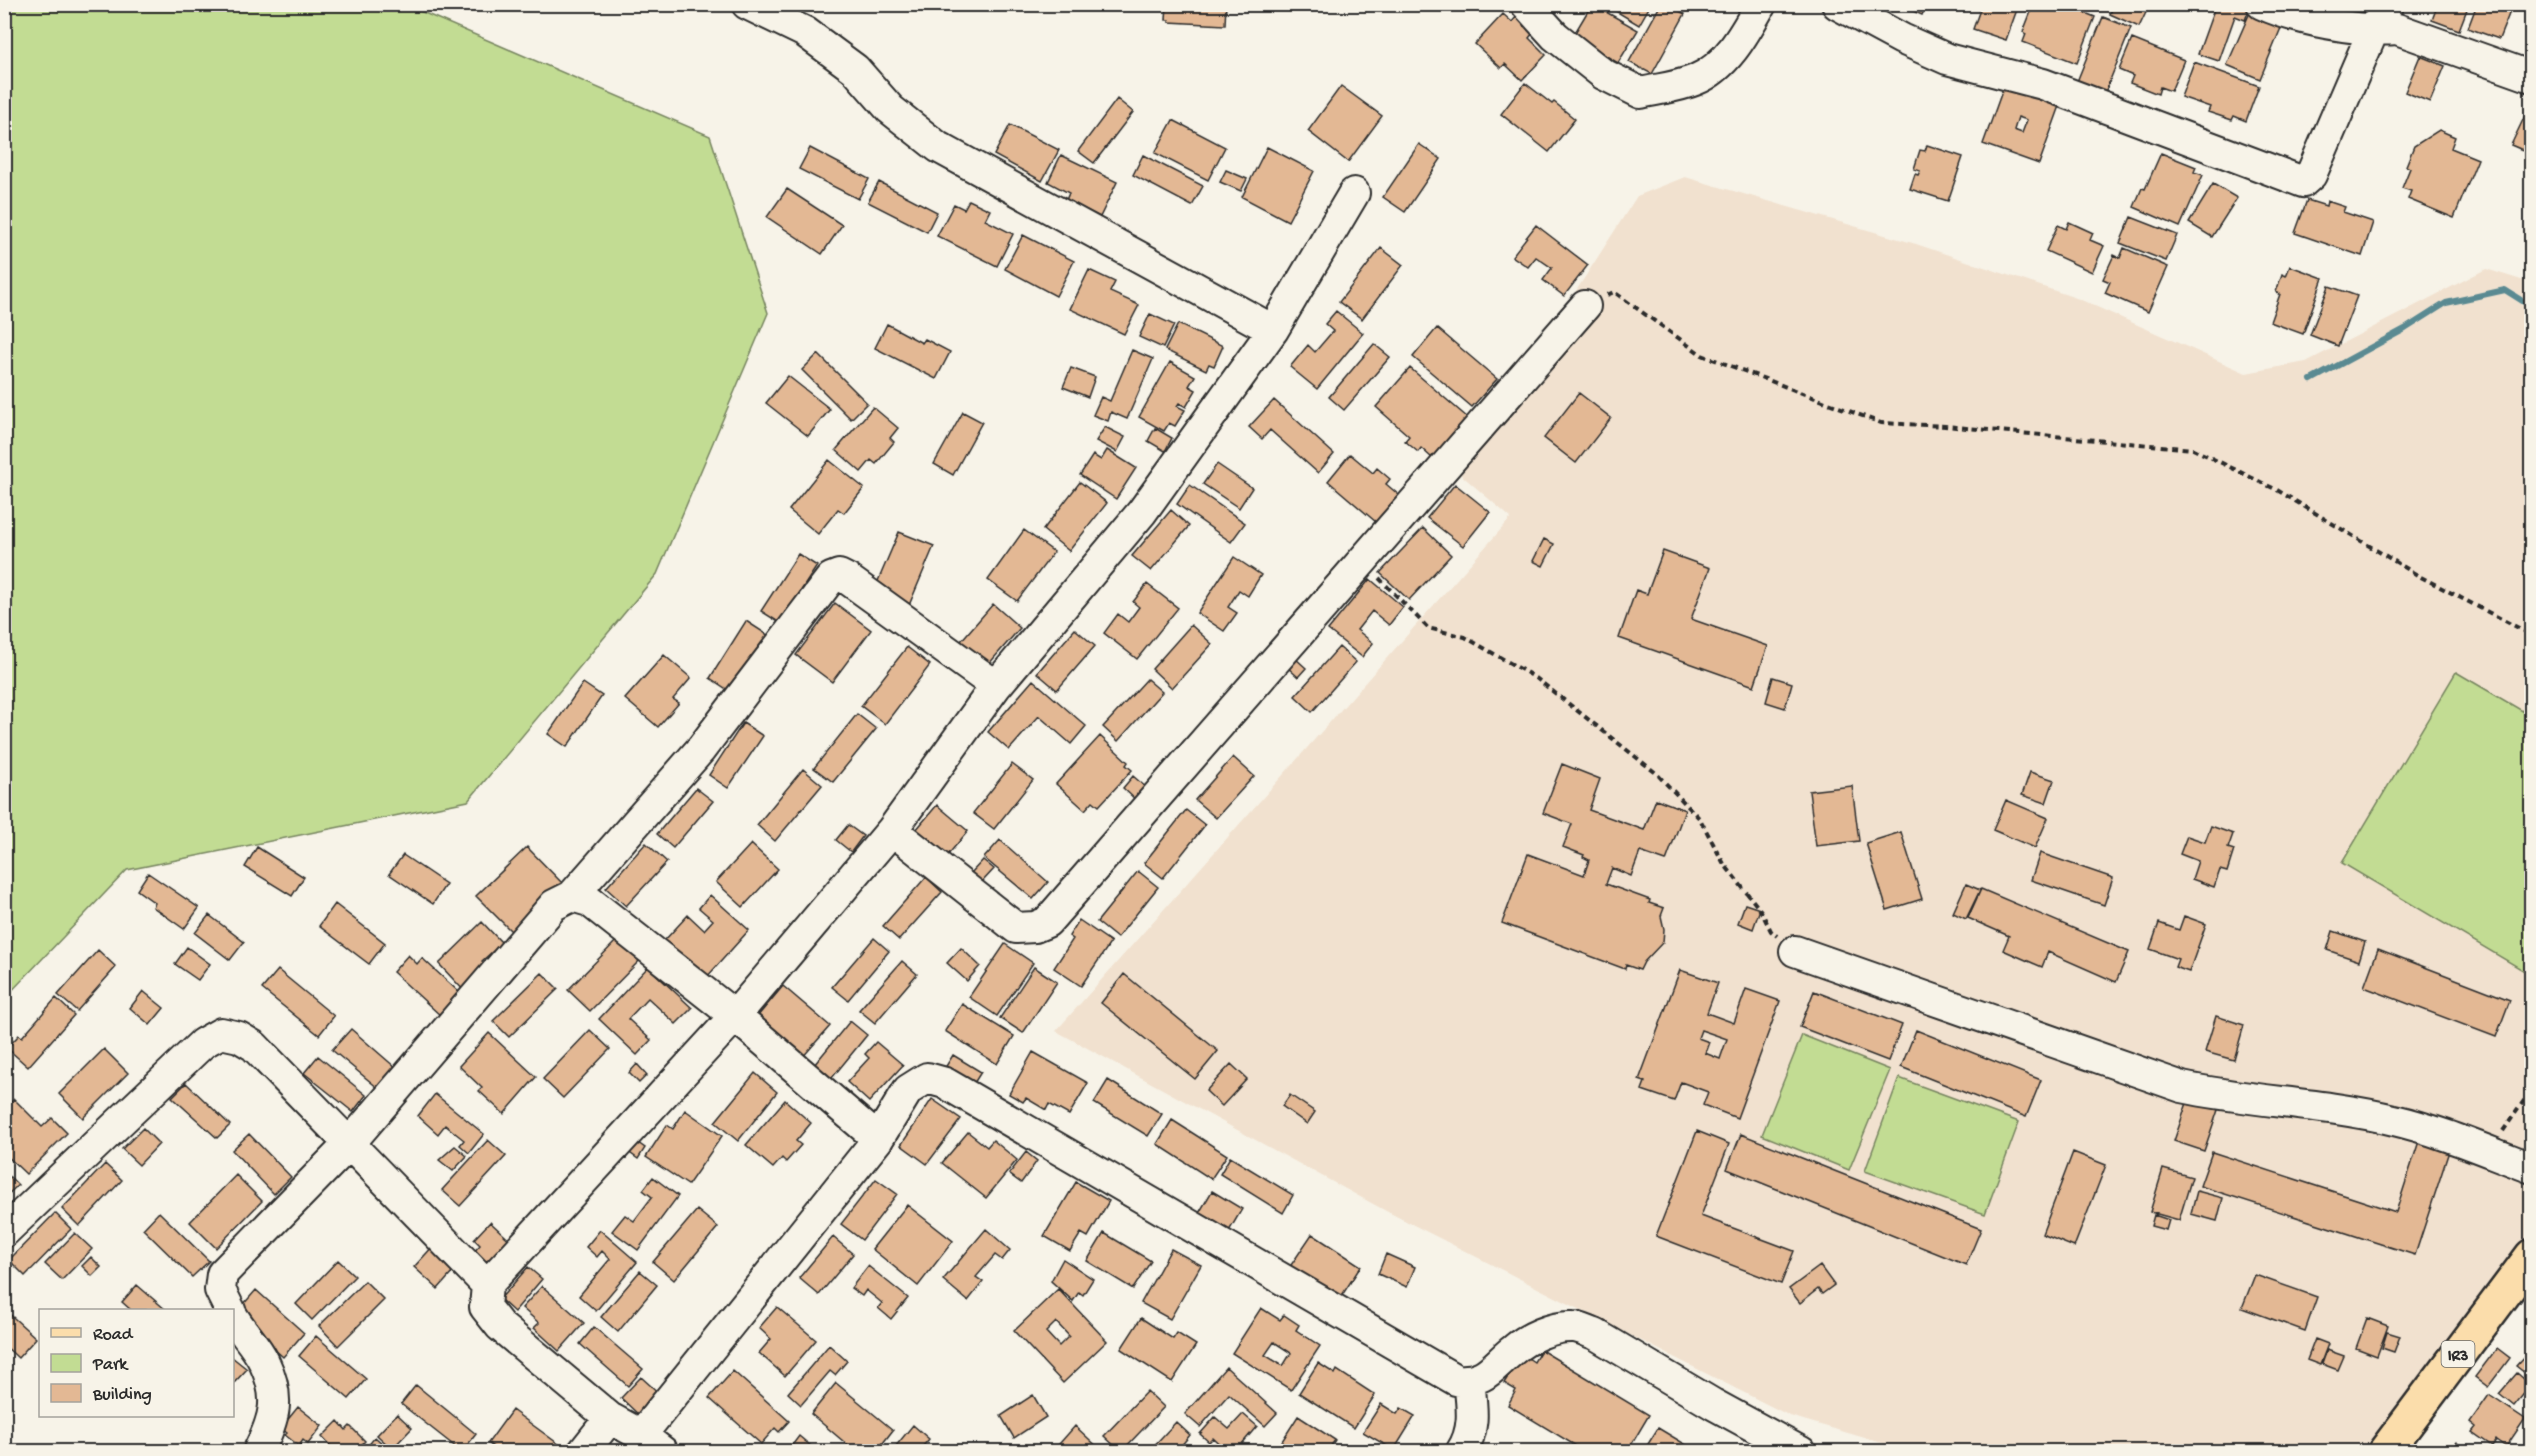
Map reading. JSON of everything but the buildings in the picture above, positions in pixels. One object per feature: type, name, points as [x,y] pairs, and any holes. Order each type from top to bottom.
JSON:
[{"type":"main road","name":"IR3","points":[[2392,1449],[2532,1256]]},
{"type":"street","points":[[747,4],[805,32],[855,69],[890,109],[938,147],[1273,330]]},
{"type":"street","points":[[1526,4],[1556,36],[1603,74],[1641,93],[1695,81],[1711,71],[1732,51],[1761,4]]},
{"type":"street","points":[[1837,4],[1902,39],[1947,59],[2043,84],[2298,182],[2303,182],[2311,175],[2373,31],[2388,4]]},
{"type":"street","points":[[2262,4],[2283,14],[2373,31],[2397,28],[2532,77]]},
{"type":"street","points":[[1354,193],[1273,330],[1142,512],[996,686],[892,830],[735,1016],[487,1285],[485,1307],[500,1326],[610,1418],[652,1443],[878,1139],[908,1090],[927,1078],[945,1083],[1456,1380],[1469,1381],[1481,1378],[1514,1349],[1538,1335],[1575,1327],[1595,1334],[1713,1404],[1800,1452]]},
{"type":"street","points":[[892,830],[1016,928],[1035,927],[1047,922],[1584,306]]},
{"type":"street","points":[[229,1309],[220,1290],[222,1274],[349,1144],[554,905],[572,896],[700,749],[831,578],[839,575],[849,580],[996,686]]},
{"type":"street","points":[[572,896],[590,901],[735,1016],[878,1139]]},
{"type":"street","points":[[1795,951],[2182,1087],[2219,1095],[2278,1100],[2393,1119],[2447,1135],[2532,1168]]},
{"type":"street","points":[[4,1232],[203,1043],[221,1033],[239,1037],[254,1046],[487,1285]]},
{"type":"street","points":[[234,1318],[264,1362],[276,1397],[270,1428],[258,1452]]},
{"type":"street","points":[[1461,1452],[1470,1438],[1473,1413],[1469,1381]]},
{"type":"street","points":[[583,1452],[610,1418]]},
{"type":"path","points":[[1584,306],[1614,292],[1702,355],[1881,423],[1945,426],[2193,449],[2277,490],[2420,576],[2532,635]]},
{"type":"path","points":[[1361,562],[1428,628],[1465,638],[1536,678],[1656,773],[1700,819],[1724,864],[1761,911],[1770,931],[1795,951]]},
{"type":"path","points":[[2489,1152],[2532,1089]]},
{"type":"shaded area","points":[[1685,177],[1916,244],[2079,299],[2246,373],[2306,362],[2486,269],[2531,283],[2531,1238],[2363,1451],[1909,1451],[1790,1416],[1386,1211],[1056,1031],[1511,518],[1459,473],[1637,196]]},
{"type":"green space","points":[[5,4],[406,5],[710,136],[768,313],[657,574],[468,801],[127,870],[5,998]]},
{"type":"green space","points":[[2456,672],[2531,716],[2531,975],[2342,863]]},
{"type":"green space","points":[[1802,1035],[1890,1070],[1849,1170],[1762,1135]]},
{"type":"green space","points":[[1899,1078],[2019,1122],[1985,1214],[1865,1171]]},
{"type":"waterway","points":[[2311,380],[2405,329],[2446,303],[2505,290],[2532,307]]}]
